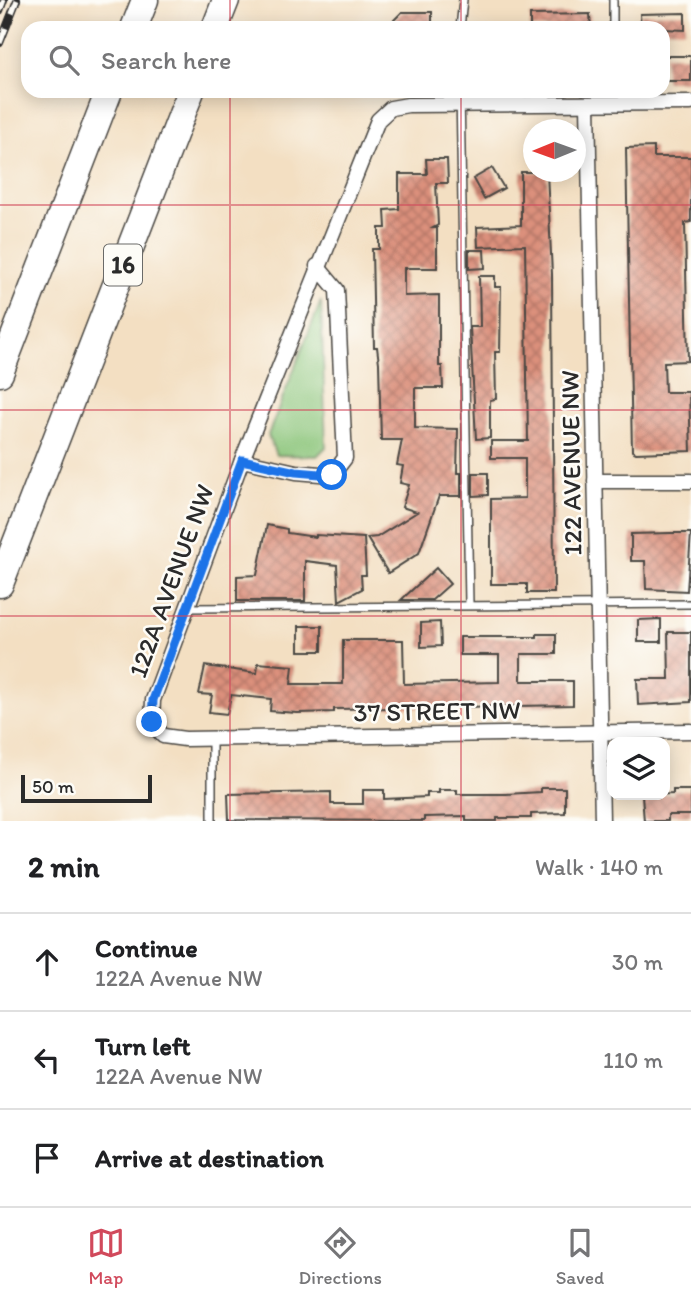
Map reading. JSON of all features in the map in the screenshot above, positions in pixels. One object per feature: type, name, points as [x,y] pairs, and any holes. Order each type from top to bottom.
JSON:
[{"type":"highway","points":[[137,21],[145,0]]},
{"type":"highway","points":[[218,21],[226,0]]},
{"type":"highway","points":[[0,373],[106,98]]},
{"type":"highway","name":"16","points":[[0,584],[188,98]]},
{"type":"street","points":[[460,98],[588,104],[614,98],[691,103]]},
{"type":"street","name":"122A AVENUE NW","points":[[185,739],[163,736],[152,722],[153,700],[242,460],[377,120],[391,108],[460,98]]},
{"type":"street","name":"122 AVENUE NW","points":[[588,104],[602,821]]},
{"type":"street","name":"122A AVENUE NW","points":[[242,460],[296,472],[332,475],[345,458],[337,290],[317,266]]},
{"type":"street","points":[[596,481],[691,481]]},
{"type":"street","name":"37 STREET NW","points":[[185,739],[691,731]]},
{"type":"lane","points":[[461,21],[463,0]]},
{"type":"lane","points":[[613,0],[613,21]]},
{"type":"lane","points":[[460,98],[469,604]]},
{"type":"lane","points":[[189,608],[691,604]]},
{"type":"lane","points":[[212,739],[212,821]]},
{"type":"green space","points":[[321,301],[326,447],[317,456],[276,455],[268,435]]},
{"type":"building","points":[[402,12],[432,12],[432,21],[393,21]]},
{"type":"building","points":[[685,13],[685,30],[670,29],[670,21],[640,21],[640,14]]},
{"type":"building","points":[[590,14],[590,21],[530,21],[530,15]]},
{"type":"building","points":[[670,56],[691,56],[691,81],[670,81]]},
{"type":"building","points":[[654,147],[654,157],[691,157],[691,222],[685,223],[688,361],[664,362],[665,392],[689,392],[691,451],[636,453],[632,451],[626,148]]},
{"type":"building","points":[[426,159],[447,159],[448,183],[436,183],[438,225],[433,228],[437,228],[437,268],[404,268],[404,296],[439,295],[439,366],[442,366],[443,388],[415,388],[415,428],[458,429],[457,473],[461,473],[461,496],[439,496],[419,553],[388,573],[367,538],[377,537],[417,512],[402,507],[409,485],[400,483],[403,466],[397,465],[402,440],[381,440],[379,363],[377,347],[374,347],[372,249],[379,249],[379,228],[386,228],[385,210],[399,209],[399,174],[427,174]]},
{"type":"building","points":[[492,168],[504,188],[484,199],[473,179]]},
{"type":"building","points":[[523,172],[523,182],[547,182],[552,274],[554,593],[527,593],[527,584],[491,584],[491,499],[525,498],[525,458],[491,458],[491,441],[528,441],[525,245],[478,247],[477,227],[521,225]]},
{"type":"building","points":[[469,250],[484,250],[485,268],[469,269]]},
{"type":"building","points":[[479,276],[495,276],[495,287],[501,287],[500,352],[495,352],[496,399],[490,400],[490,438],[476,439],[470,327],[480,327]]},
{"type":"building","points":[[473,473],[488,473],[488,495],[473,496]]},
{"type":"building","points":[[267,525],[287,529],[287,533],[316,537],[364,538],[366,575],[361,575],[362,589],[339,601],[337,565],[305,561],[305,601],[237,601],[237,576],[257,575]]},
{"type":"building","points":[[691,533],[687,591],[646,589],[645,561],[631,561],[631,534]]},
{"type":"building","points":[[436,568],[450,584],[432,600],[401,600]]},
{"type":"building","points":[[661,619],[661,642],[638,642],[638,620]]},
{"type":"building","points":[[440,622],[441,646],[421,647],[421,623]]},
{"type":"building","points":[[299,626],[322,626],[322,651],[299,651]]},
{"type":"building","points":[[668,632],[691,632],[691,702],[638,705],[637,679],[669,679]]},
{"type":"building","points":[[537,634],[556,634],[556,654],[521,654],[521,681],[573,681],[573,705],[334,709],[334,712],[297,713],[270,711],[271,699],[231,695],[227,714],[209,712],[212,695],[199,694],[205,666],[257,673],[258,663],[293,666],[291,684],[343,684],[343,640],[403,640],[404,684],[499,682],[499,655],[460,655],[460,637],[537,637]]},
{"type":"building","points":[[541,788],[565,788],[565,813],[531,814],[531,818],[497,818],[497,821],[466,821],[466,816],[424,817],[424,821],[229,820],[228,794],[331,792],[331,804],[363,804],[363,790],[384,790],[384,799],[427,797],[427,793],[439,793],[439,790],[457,790],[457,794],[506,794],[541,792]]},
{"type":"building","points":[[673,790],[691,790],[691,815],[668,815],[668,821],[644,821],[642,800],[670,800],[670,794],[673,794]]},
{"type":"railway","points":[[0,11],[4,0]]},
{"type":"railway","points":[[0,43],[17,0]]},
{"type":"route","points":[[152,722],[153,700],[242,460],[296,472],[332,475]]}]
